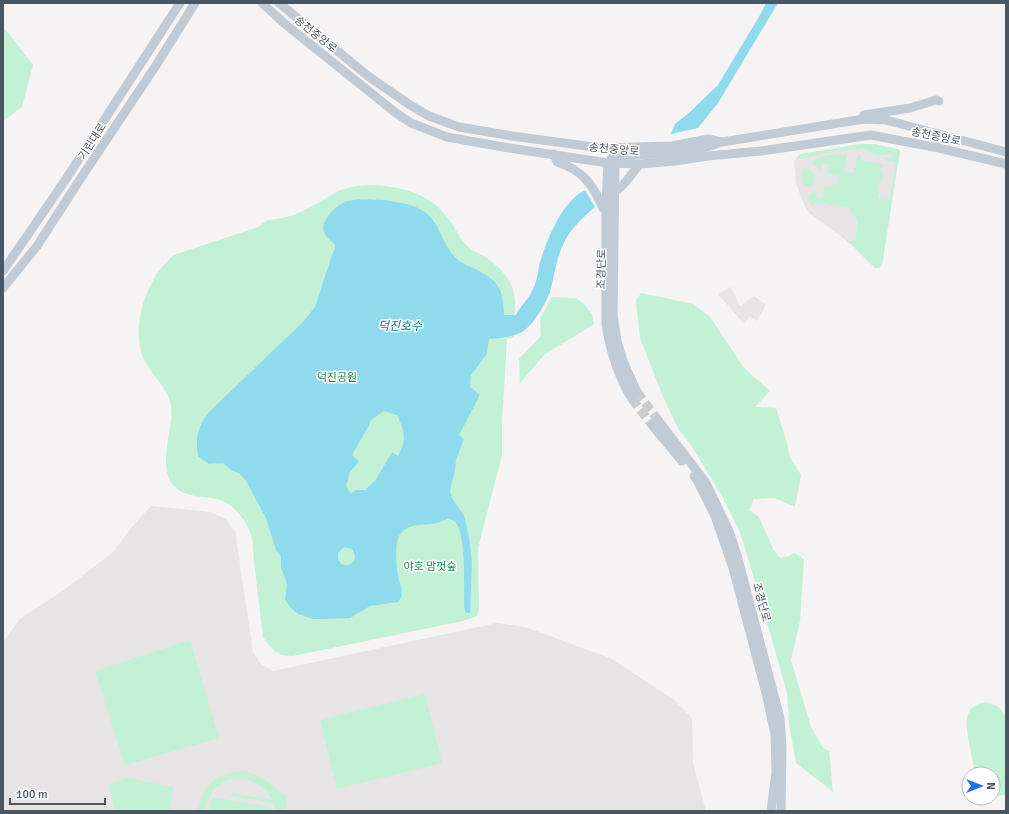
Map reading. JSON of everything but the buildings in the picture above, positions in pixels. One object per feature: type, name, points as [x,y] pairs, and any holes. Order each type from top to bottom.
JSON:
[{"type":"street","name":"기린대로","points":[[3,271],[66,179],[180,3]]},
{"type":"street","name":"기린대로","points":[[3,288],[37,246],[155,67],[195,3]]},
{"type":"street","name":"송천중앙로","points":[[262,3],[285,24],[348,75],[411,123],[447,137],[509,148],[640,164],[761,151],[871,135],[939,148],[1006,164]]},
{"type":"street","name":"송천중앙로","points":[[279,3],[368,76],[410,105],[429,116],[459,127],[601,148],[672,146],[708,139],[722,142],[864,119],[886,120],[1006,152]]},
{"type":"street","points":[[864,119],[864,115],[910,108],[936,100],[939,101]]},
{"type":"street","points":[[601,148],[612,161],[620,155],[663,154],[701,149],[722,142]]},
{"type":"street","points":[[554,154],[557,162],[568,165],[588,180],[597,194],[603,208],[606,209]]},
{"type":"street","name":"조경단로","points":[[612,161],[614,193],[613,315],[617,341],[634,395],[626,390],[609,341],[606,324],[606,209],[612,161]]},
{"type":"street","points":[[614,193],[640,164]]},
{"type":"street","name":"조경단로","points":[[771,811],[776,772],[775,734],[766,693],[733,568],[715,516],[698,480],[671,447],[655,423],[706,483],[729,531],[737,555],[780,718],[782,747],[781,811]]},
{"type":"shaded area","points":[[860,144],[875,144],[900,150],[882,265],[879,268],[875,268],[854,247],[809,213],[802,200],[796,183],[794,162],[801,154]]},
{"type":"shaded area","points":[[731,287],[740,306],[754,296],[766,305],[757,321],[750,316],[744,324],[718,294]]},
{"type":"shaded area","points":[[151,506],[210,512],[226,519],[235,531],[253,652],[260,663],[273,671],[497,623],[525,627],[610,658],[673,699],[692,718],[693,763],[706,811],[3,811],[3,642],[20,619],[64,590],[113,552],[132,527]]},
{"type":"green space","points":[[3,29],[7,31],[33,65],[22,107],[3,121]]},
{"type":"green space","points":[[860,144],[875,144],[900,150],[882,265],[879,268],[875,268],[846,241],[855,242],[858,220],[851,213],[850,208],[816,202],[814,207],[810,203],[809,194],[815,191],[817,192],[816,197],[823,198],[825,186],[831,187],[832,184],[837,185],[839,176],[827,174],[829,164],[822,163],[820,171],[812,163],[823,156],[847,155],[844,172],[854,173],[858,155],[861,155],[860,160],[884,165],[881,167],[880,172],[883,172],[881,183],[878,183],[877,188],[879,188],[878,198],[889,200],[896,162],[885,160],[884,157],[891,158],[892,155],[877,155],[864,148],[825,153],[801,159],[796,158],[801,154]]},
{"type":"green space","points":[[806,168],[815,174],[812,186],[804,187],[802,174],[803,170]]},
{"type":"green space","name":"덕진공원","points":[[370,185],[402,189],[430,201],[439,208],[449,220],[467,246],[498,267],[511,284],[514,293],[514,337],[507,339],[502,424],[502,455],[478,548],[479,609],[477,616],[463,621],[287,656],[275,651],[263,637],[252,539],[245,522],[233,508],[223,501],[184,493],[174,486],[169,478],[166,468],[166,458],[171,416],[170,400],[168,394],[150,370],[141,352],[139,322],[142,306],[155,277],[174,255],[258,227],[268,220],[294,215],[338,191],[355,186]]},
{"type":"green space","points":[[641,293],[693,304],[710,317],[745,369],[770,391],[755,407],[776,408],[790,458],[801,475],[795,507],[775,498],[754,499],[749,510],[759,517],[773,549],[780,558],[794,553],[804,559],[800,621],[791,660],[811,727],[823,748],[829,751],[833,792],[796,763],[789,723],[787,693],[740,532],[721,494],[692,447],[678,428],[664,399],[640,338],[636,301]]},
{"type":"green space","points":[[552,297],[576,298],[584,304],[592,314],[594,324],[544,355],[520,383],[519,359],[541,336],[540,319]]},
{"type":"green space","points":[[190,640],[219,738],[125,765],[95,671]]},
{"type":"green space","points":[[425,694],[442,763],[337,789],[320,720]]},
{"type":"green space","points":[[985,702],[993,704],[1004,713],[1006,721],[1006,794],[1001,795],[1001,766],[974,766],[968,735],[967,717],[972,708]]},
{"type":"green space","points":[[242,771],[261,777],[287,797],[285,811],[275,811],[274,803],[231,796],[232,793],[272,800],[261,786],[245,779],[236,778],[220,784],[210,796],[205,811],[198,811],[203,794],[212,782],[225,774]]},
{"type":"green space","points":[[128,778],[173,787],[170,811],[115,811],[109,784]]},
{"type":"green space","points":[[212,797],[273,808],[272,811],[209,811]]},
{"type":"water","points":[[766,3],[778,3],[718,103],[698,128],[671,134],[675,124],[718,85]]},
{"type":"water","name":"덕진호수","points":[[585,190],[595,207],[568,235],[558,258],[550,292],[535,320],[526,329],[518,334],[502,338],[489,339],[487,354],[471,375],[470,387],[480,395],[459,435],[464,439],[456,460],[450,491],[452,498],[464,516],[469,537],[472,563],[470,613],[466,613],[464,607],[464,563],[459,529],[456,523],[448,518],[437,523],[412,526],[401,533],[396,547],[398,576],[402,592],[402,596],[398,602],[370,606],[350,618],[313,619],[298,614],[285,600],[287,583],[281,568],[281,557],[276,550],[266,518],[246,481],[240,474],[231,470],[223,463],[209,464],[198,456],[197,436],[200,426],[211,410],[303,322],[315,307],[335,249],[335,245],[327,237],[324,231],[323,226],[326,220],[332,211],[338,206],[352,200],[383,200],[413,206],[420,209],[432,219],[447,247],[457,259],[489,277],[498,286],[501,291],[504,315],[516,315],[534,286],[543,253],[556,222],[569,203]],"holes":[[[384,411],[397,415],[403,431],[403,445],[398,456],[392,452],[375,481],[365,490],[356,490],[351,494],[346,486],[350,472],[359,461],[352,455],[371,420]],[[344,547],[352,549],[355,556],[353,562],[348,565],[341,564],[338,559],[338,553]]]},
{"type":"tunnel","points":[[637,392],[658,420]]},
{"type":"tunnel","points":[[632,399],[652,425]]},
{"type":"park label","name":"야호 맘껏숲","points":[[430,566]]}]
